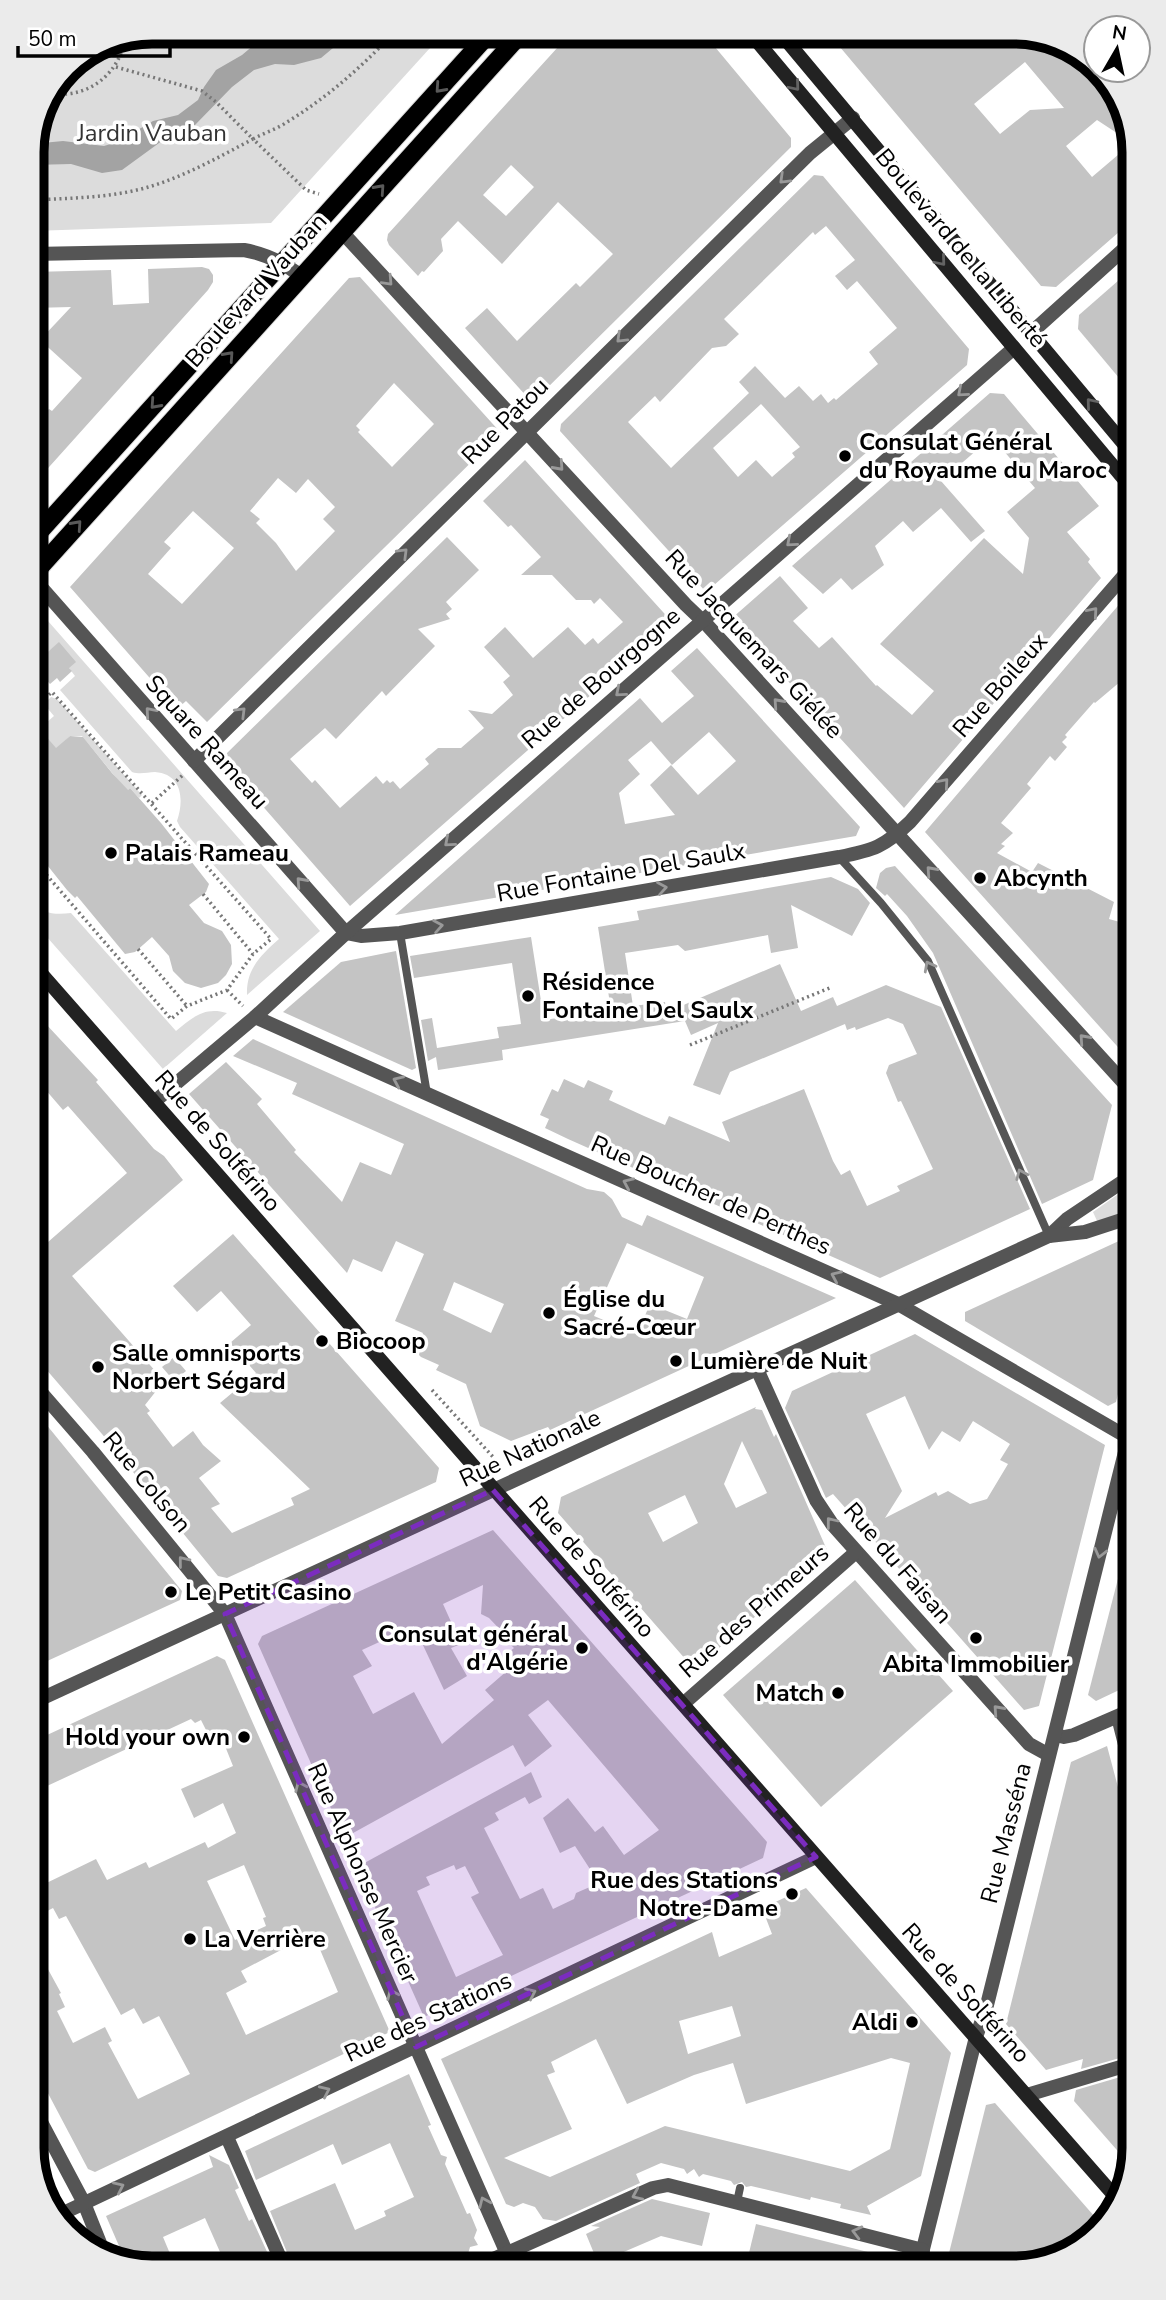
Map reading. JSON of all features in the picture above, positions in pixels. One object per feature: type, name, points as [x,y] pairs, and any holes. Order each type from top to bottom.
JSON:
[{"type":"main road","name":"Boulevard Vauban","points":[[44,527],[480,44]]},
{"type":"main road","name":"Boulevard Vauban","points":[[44,564],[512,44]]},
{"type":"main road","name":"Boulevard de la Liberté","points":[[759,44],[1122,476]]},
{"type":"main road","name":"Boulevard de la Liberté","points":[[790,44],[1122,440]]},
{"type":"main road","name":"Rue de Solférino","points":[[44,977],[1112,2193]]},
{"type":"street","name":"Rue Patou","points":[[194,761],[527,431],[834,132],[853,118]]},
{"type":"street","name":"Rue Jacquemars Giélée","points":[[341,232],[898,834],[1122,1081]]},
{"type":"street","points":[[44,254],[244,250],[284,263],[301,276]]},
{"type":"street","points":[[1032,332],[1122,252]]},
{"type":"street","name":"Rue de Bourgogne","points":[[346,933],[1014,348]]},
{"type":"street","name":"Rue Boileux","points":[[898,834],[1122,579]]},
{"type":"street","name":"Square Rameau","points":[[44,591],[346,933]]},
{"type":"street","name":"Rue Fontaine Del Saulx","points":[[346,933],[361,936],[400,933],[839,857],[878,847],[898,834]]},
{"type":"street","points":[[154,1102],[255,1017],[346,933]]},
{"type":"street","name":"Rue Boucher de Perthes","points":[[255,1017],[898,1304],[1122,1434]]},
{"type":"street","name":"Rue Nationale","points":[[1049,1236],[1067,1219],[1122,1183]]},
{"type":"street","name":"Rue Nationale","points":[[44,1697],[1049,1236],[1085,1232],[1122,1220]]},
{"type":"street","name":"Rue du Faisan","points":[[757,1368],[816,1500],[832,1524],[1028,1744],[1049,1755]]},
{"type":"street","name":"Rue Colson","points":[[44,1396],[225,1614]]},
{"type":"street","name":"Rue Masséna","points":[[921,2256],[1122,1478]]},
{"type":"street","name":"Rue des Primeurs","points":[[682,1704],[856,1552]]},
{"type":"street","name":"Rue Alphonse Mercier","points":[[225,1614],[508,2256]]},
{"type":"street","points":[[1055,1735],[1074,1735],[1122,1715]]},
{"type":"street","points":[[1118,1717],[1122,1732]]},
{"type":"street","name":"Rue des Stations","points":[[65,2212],[816,1857]]},
{"type":"street","points":[[1027,2095],[1122,2067]]},
{"type":"street","points":[[44,2128],[83,2203],[100,2243]]},
{"type":"street","points":[[227,2137],[279,2256]]},
{"type":"street","points":[[515,2256],[653,2188],[668,2185],[738,2195],[921,2256]]},
{"type":"lane","points":[[839,857],[928,961],[1049,1236]]},
{"type":"lane","points":[[400,933],[427,1094]]},
{"type":"path","points":[[44,199],[97,197],[154,185],[200,167],[285,124],[358,70],[383,44]]},
{"type":"path","points":[[61,93],[80,92],[97,86],[116,67],[122,48]]},
{"type":"path","points":[[116,67],[202,92],[216,102],[306,190],[340,200]]},
{"type":"path","points":[[44,699],[52,692],[271,939],[253,954],[228,990],[187,1006],[171,1019],[44,872]]},
{"type":"path","points":[[152,803],[184,775],[194,761]]},
{"type":"path","points":[[61,891],[66,887]]},
{"type":"path","points":[[204,894],[253,954]]},
{"type":"path","points":[[138,949],[187,1006]]},
{"type":"path","points":[[690,1045],[832,987]]},
{"type":"highlighted area","points":[[493,1490],[816,1857],[416,2047],[225,1614]]},
{"type":"green space","name":"Jardin Vauban","points":[[434,44],[271,223],[44,231],[44,145],[47,124],[55,104],[66,86],[80,71],[98,58],[117,49],[138,45]]},
{"type":"green space","points":[[44,621],[48,621],[320,931],[247,995],[252,970],[279,939],[180,827],[177,821],[180,797],[176,783],[164,774],[132,772],[60,690],[75,676],[59,643],[44,655]]},
{"type":"green space","points":[[51,697],[57,699],[142,795],[139,798],[130,788],[127,791],[82,736],[70,736],[53,752],[44,737],[44,725],[54,716],[44,704]]},
{"type":"green space","points":[[44,910],[59,914],[71,913],[176,1031],[205,1012],[227,1013],[163,1069],[44,934]]},
{"type":"green space","points":[[1122,1157],[1122,1173],[1117,1176]]},
{"type":"green space","points":[[1122,1191],[1122,1214],[1098,1223],[1093,1212]]},
{"type":"shaded area","points":[[255,44],[338,44],[321,58],[294,65],[275,64],[254,70],[232,87],[195,125],[170,135],[122,170],[102,173],[71,164],[44,165],[44,143],[63,141],[104,146],[117,142],[153,121],[178,115],[198,100],[216,70]]},
{"type":"building","points":[[561,44],[713,44],[791,138],[791,147],[536,399],[528,398],[465,328],[487,308],[517,341],[576,283],[580,287],[613,254],[558,202],[502,264],[458,221],[441,239],[443,251],[418,276],[389,245],[388,234]],"holes":[[[511,165],[534,187],[506,216],[483,195]]]},
{"type":"building","points":[[837,44],[1035,46],[1050,49],[1082,70],[1082,84],[1098,84],[1114,110],[1120,135],[1097,120],[1066,146],[1092,177],[1122,152],[1122,229],[1056,287],[1041,286]],"holes":[[[1025,62],[1064,108],[1030,110],[1000,134],[974,104]]]},
{"type":"building","points":[[814,175],[823,176],[969,349],[967,365],[706,592],[560,431],[561,424]],"holes":[[[826,226],[855,260],[835,276],[847,290],[857,281],[897,328],[869,352],[878,364],[836,400],[834,398],[828,403],[821,394],[813,401],[799,386],[785,398],[755,366],[739,382],[749,393],[671,468],[628,422],[655,396],[660,402],[712,348],[726,346],[739,334],[724,319],[813,232],[815,235]],[[761,404],[800,447],[792,453],[795,457],[772,477],[756,460],[738,477],[713,448]]]},
{"type":"building","points":[[202,267],[209,269],[213,282],[44,473],[44,408],[52,411],[82,378],[44,344],[44,336],[71,307],[44,308],[44,272],[111,270],[113,305],[149,303],[148,269]]},
{"type":"building","points":[[360,277],[501,433],[207,722],[186,701],[177,709],[70,587],[349,278]],"holes":[[[394,383],[434,424],[392,467],[358,432],[360,430],[356,426]],[[278,478],[296,493],[308,479],[335,507],[323,519],[335,531],[296,571],[276,543],[256,523],[260,519],[250,511]],[[193,511],[234,548],[182,604],[148,574],[171,548],[164,542]]]},
{"type":"building","points":[[1122,277],[1122,381],[1078,329],[1079,315]]},
{"type":"building","points":[[990,393],[1004,394],[1099,506],[1067,532],[1090,559],[1088,562],[1101,578],[904,808],[731,619],[780,576],[808,608],[793,621],[819,648],[832,637],[876,686],[912,715],[934,691],[880,644],[984,538],[1023,574],[1029,538],[1007,512],[1035,488],[992,437],[941,481],[985,531],[971,542],[941,508],[913,532],[903,521],[875,546],[884,565],[852,590],[841,578],[823,594],[792,566]]},
{"type":"building","points":[[525,460],[673,623],[350,906],[225,763],[225,755],[447,537],[479,570],[446,602],[452,609],[446,614],[450,619],[418,629],[435,646],[386,696],[382,691],[336,739],[325,728],[290,759],[312,783],[315,780],[340,808],[376,776],[383,784],[387,780],[390,783],[393,781],[400,789],[429,764],[425,759],[438,748],[461,748],[484,728],[468,710],[492,714],[513,695],[503,682],[510,676],[484,647],[505,627],[533,658],[568,627],[585,645],[593,638],[598,644],[623,622],[600,598],[594,604],[591,600],[576,600],[552,575],[521,575],[541,557],[511,525],[508,527],[483,501]]},
{"type":"building","points":[[1122,601],[1122,680],[1094,702],[1065,735],[1067,737],[1062,742],[1067,747],[1055,761],[1050,756],[1027,784],[1031,788],[1001,823],[1013,833],[1001,844],[1005,846],[997,853],[1032,872],[1038,863],[1114,902],[1109,919],[1122,923],[1122,1052],[925,832]]},
{"type":"building","points":[[59,642],[76,662],[69,668],[72,671],[60,682],[57,678],[50,684],[44,677],[44,655]]},
{"type":"building","points":[[697,648],[860,827],[856,836],[395,915],[640,698],[662,723],[694,696],[671,671]],"holes":[[[709,732],[736,761],[698,795],[671,765],[650,785],[675,815],[625,824],[619,793],[640,774],[628,760],[651,741],[672,765]]]},
{"type":"building","name":"Palais Rameau","points":[[44,734],[56,748],[70,736],[83,737],[112,773],[128,790],[130,788],[161,823],[209,884],[206,892],[189,905],[204,923],[222,931],[231,945],[232,964],[218,983],[201,988],[185,983],[173,971],[169,956],[152,937],[135,952],[125,954],[77,896],[75,898],[44,861]]},
{"type":"building","points":[[895,866],[1112,1105],[1093,1180],[1042,1204],[933,953],[907,916],[887,894],[885,896],[876,888],[880,873]]},
{"type":"building","points":[[831,877],[858,889],[870,903],[852,936],[791,905],[798,948],[771,953],[768,935],[685,951],[678,945],[625,953],[633,1006],[665,1002],[667,1012],[780,964],[801,1011],[833,997],[837,1006],[886,985],[941,1007],[1030,1209],[880,1278],[545,1128],[549,1119],[540,1115],[552,1089],[558,1092],[564,1079],[584,1088],[588,1080],[613,1091],[609,1100],[644,1116],[665,1125],[669,1116],[730,1142],[722,1122],[804,1089],[833,1161],[841,1175],[850,1170],[867,1206],[900,1191],[897,1186],[933,1169],[886,1073],[889,1065],[917,1054],[903,1024],[888,1018],[856,1030],[855,1027],[847,1030],[845,1024],[730,1072],[720,1095],[693,1085],[718,1023],[691,1035],[685,1021],[502,1050],[503,1060],[438,1070],[436,1057],[428,1061],[421,1020],[432,1018],[437,1048],[499,1038],[497,1027],[521,1024],[512,963],[414,978],[410,956],[531,937],[544,1020],[611,1010],[598,927],[639,920],[637,911]]},
{"type":"building","points":[[396,951],[416,1068],[412,1070],[283,1012],[341,962]]},
{"type":"building","points":[[44,1022],[98,1080],[96,1082],[183,1180],[72,1276],[164,1381],[145,1405],[150,1411],[147,1413],[173,1447],[193,1431],[203,1445],[221,1461],[199,1478],[220,1504],[211,1508],[232,1533],[294,1505],[291,1498],[310,1489],[220,1403],[256,1373],[230,1343],[251,1325],[221,1291],[197,1312],[173,1286],[233,1234],[439,1468],[436,1482],[227,1578],[218,1576],[44,1367],[44,1246],[127,1173],[68,1106],[63,1110],[44,1088]]},
{"type":"building","points":[[253,1039],[587,1189],[604,1192],[612,1199],[622,1217],[642,1226],[647,1215],[836,1298],[550,1430],[548,1427],[511,1441],[480,1426],[466,1384],[436,1370],[439,1365],[421,1357],[415,1351],[423,1333],[395,1321],[424,1254],[396,1241],[382,1272],[353,1259],[347,1273],[189,1094],[226,1062],[262,1099],[257,1104],[296,1150],[294,1152],[342,1202],[360,1162],[391,1175],[404,1144],[292,1094],[297,1083],[233,1056]],"holes":[[[627,1243],[704,1277],[687,1319],[650,1304],[637,1334],[594,1316]],[[454,1282],[504,1304],[491,1333],[443,1310]]]},
{"type":"building","points":[[1121,1240],[1122,1378],[1116,1402],[1108,1406],[965,1321],[965,1312]]},
{"type":"building","points":[[915,1334],[1105,1445],[1039,1706],[1024,1710],[833,1494],[826,1498],[785,1408],[792,1391]],"holes":[[[905,1396],[929,1450],[942,1431],[960,1442],[973,1421],[1010,1444],[1000,1460],[1008,1464],[987,1499],[970,1504],[948,1491],[938,1496],[936,1492],[885,1518],[902,1491],[866,1414]]]},
{"type":"building","points":[[174,1357],[186,1371],[174,1381],[162,1367]]},
{"type":"building","points":[[756,1407],[755,1409],[762,1410],[774,1437],[776,1434],[827,1550],[825,1556],[703,1662],[687,1661],[558,1513],[561,1497]],"holes":[[[742,1441],[767,1493],[736,1508],[724,1484]],[[685,1495],[698,1523],[663,1542],[648,1513]]]},
{"type":"building","points":[[44,1422],[182,1591],[180,1600],[44,1662],[44,1472],[47,1470],[44,1467]]},
{"type":"building","points":[[493,1530],[767,1842],[763,1858],[424,2017],[357,1867],[531,1772],[542,1797],[529,1804],[525,1797],[495,1813],[499,1820],[484,1828],[520,1899],[543,1888],[553,1909],[574,1899],[576,1893],[599,1883],[575,1846],[560,1853],[543,1818],[568,1798],[595,1832],[603,1826],[624,1855],[659,1830],[548,1700],[528,1715],[552,1746],[525,1767],[513,1745],[344,1838],[258,1644],[262,1636]],"holes":[[[483,1585],[481,1614],[489,1618],[510,1640],[508,1642],[514,1648],[508,1653],[517,1662],[485,1690],[494,1700],[442,1744],[414,1692],[373,1714],[353,1676],[372,1666],[362,1650],[414,1626],[444,1690],[467,1676],[451,1648],[461,1644],[443,1604]],[[454,1865],[456,1870],[465,1866],[479,1893],[471,1897],[503,1955],[456,1977],[417,1891],[430,1885],[426,1877]]]},
{"type":"building","points":[[1122,1563],[1122,1689],[1096,1701],[1088,1695]]},
{"type":"building","name":"Match","points":[[855,1580],[953,1691],[821,1807],[723,1695]]},
{"type":"building","points":[[217,1656],[225,1660],[390,2032],[95,2172],[88,2169],[44,2086],[44,1962],[61,1993],[59,1994],[65,2007],[57,2011],[73,2043],[105,2027],[112,2041],[108,2043],[138,2099],[190,2074],[159,2016],[143,2024],[134,2008],[121,2015],[66,1916],[59,1919],[53,1908],[44,1913],[44,1884],[96,1859],[107,1880],[146,1862],[149,1868],[205,1842],[208,1848],[236,1833],[223,1803],[194,1818],[181,1789],[233,1766],[221,1736],[211,1740],[201,1720],[195,1723],[191,1719],[44,1787],[44,1736]],"holes":[[[244,1865],[266,1917],[263,1918],[266,1926],[235,1940],[207,1881]],[[313,1933],[338,1992],[246,2035],[226,1993],[247,1982],[241,1971]]]},
{"type":"building","points":[[1107,1746],[1122,1802],[1122,2057],[1081,2069],[1083,2059],[1046,2070],[1006,2024],[1071,1762]]},
{"type":"building","points":[[806,1888],[951,2053],[921,2176],[867,2206],[871,2215],[840,2208],[841,2204],[811,2197],[810,2200],[746,2187],[742,2182],[734,2185],[731,2181],[703,2174],[699,2177],[694,2169],[687,2174],[684,2169],[661,2163],[636,2174],[640,2183],[556,2221],[543,2219],[535,2207],[523,2203],[514,2207],[506,2204],[441,2059],[712,1932],[719,1957],[772,1934],[762,1908]],"holes":[[[732,2006],[741,2036],[688,2054],[679,2021]],[[596,2039],[627,2104],[694,2075],[733,2063],[746,2104],[891,2058],[910,2063],[890,2149],[850,2171],[665,2126],[550,2177],[504,2158],[572,2129],[547,2075],[555,2072],[551,2062]]]},
{"type":"building","points":[[409,2074],[431,2125],[428,2126],[441,2155],[447,2157],[445,2164],[477,2230],[474,2238],[478,2245],[470,2247],[467,2256],[288,2256],[270,2211],[335,2183],[355,2230],[386,2216],[384,2211],[414,2197],[390,2143],[342,2165],[333,2144],[256,2180],[245,2151]]},
{"type":"building","points":[[1122,2077],[1121,2155],[1074,2101],[1076,2090]]},
{"type":"building","points":[[995,2103],[1096,2218],[1068,2242],[1035,2254],[948,2256],[986,2105]]},
{"type":"building","points":[[209,2155],[229,2165],[239,2188],[235,2190],[269,2256],[214,2256],[220,2252],[205,2218],[163,2237],[171,2256],[145,2256],[121,2251],[106,2216],[213,2167]]},
{"type":"building","points":[[652,2199],[710,2213],[702,2246],[661,2236],[614,2256],[595,2256],[586,2234],[600,2227],[591,2226]]},
{"type":"building","points":[[756,2224],[884,2256],[748,2256]]},
{"type":"place","name":"Consulat Général du Royaume du Maroc","points":[[845,456]]},
{"type":"place","name":"Palais Rameau","points":[[111,853]]},
{"type":"place","name":"Abcynth","points":[[980,878]]},
{"type":"place","name":"Résidence Fontaine Del Saulx","points":[[528,996]]},
{"type":"place","name":"Église du Sacré-Cœur","points":[[549,1313]]},
{"type":"place","name":"Biocoop","points":[[322,1341]]},
{"type":"place","name":"Lumière de Nuit","points":[[676,1361]]},
{"type":"place","name":"Salle omnisports Norbert Ségard","points":[[98,1367]]},
{"type":"place","name":"Le Petit Casino","points":[[171,1592]]},
{"type":"place","name":"Abita Immobilier","points":[[976,1638]]},
{"type":"place","name":"Consulat général d'Algérie","points":[[582,1648]]},
{"type":"place","name":"Match","points":[[838,1693]]},
{"type":"place","name":"Hold your own","points":[[244,1737]]},
{"type":"place","name":"Rue des Stations Notre-Dame","points":[[792,1894]]},
{"type":"place","name":"La Verrière","points":[[190,1939]]},
{"type":"place","name":"Aldi","points":[[912,2022]]}]
